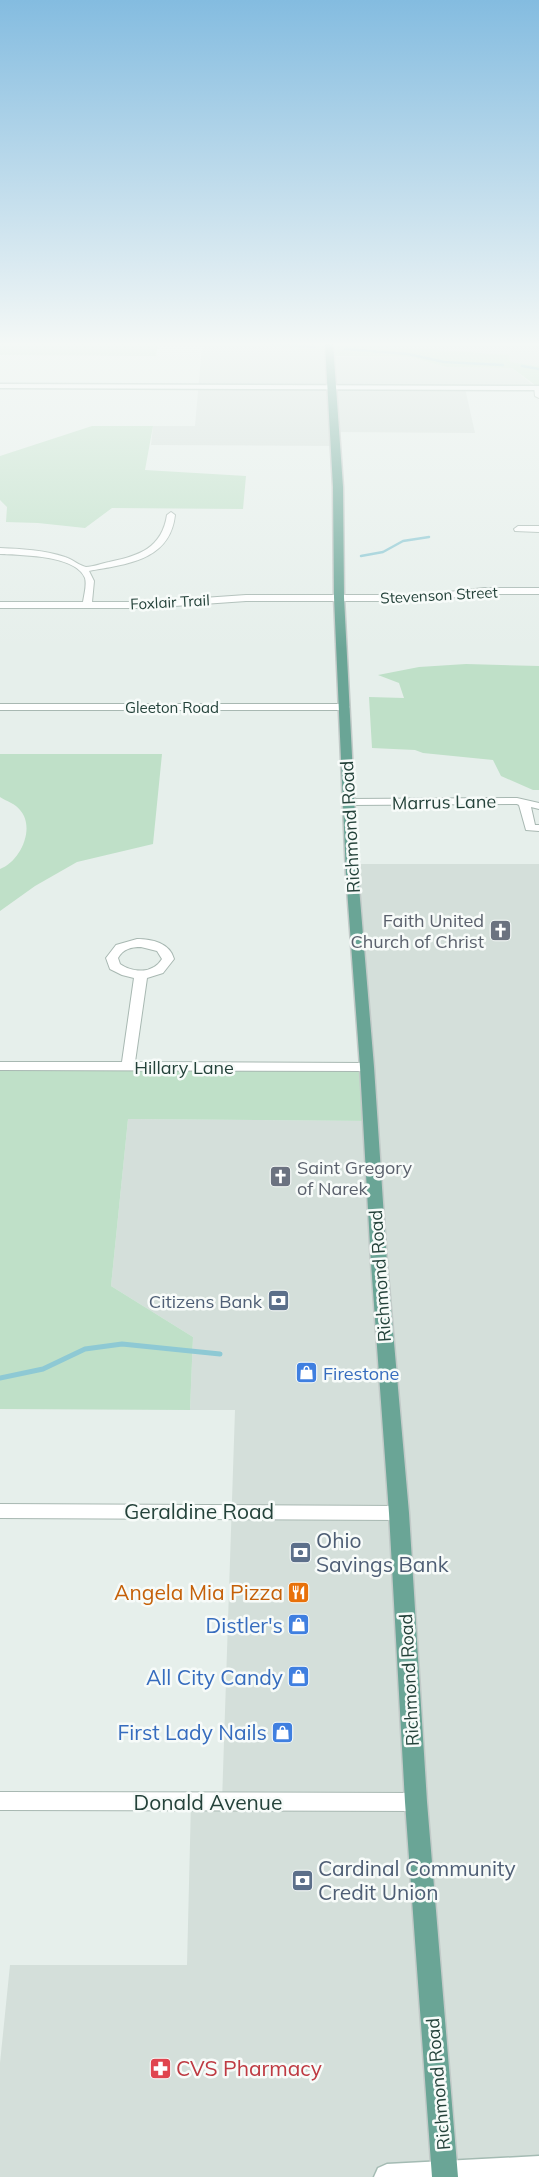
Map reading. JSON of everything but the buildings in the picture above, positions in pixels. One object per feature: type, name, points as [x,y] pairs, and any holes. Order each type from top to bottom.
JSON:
[{"type":"main road","name":"Richmond Road","points":[[335,446],[338,487],[339,598],[352,875],[367,1067],[379,1263],[399,1513],[416,1802],[445,2175]]},
{"type":"street","points":[[83,570],[126,560],[154,548],[167,535],[171,516]]},
{"type":"street","points":[[518,530],[539,529]]},
{"type":"street","points":[[0,551],[49,556],[74,563],[88,576],[90,583],[87,605]]},
{"type":"street","name":"Stevenson Street","points":[[339,598],[422,598],[484,591],[539,591]]},
{"type":"street","name":"Foxlair Trail","points":[[0,605],[146,605],[246,598],[339,598]]},
{"type":"street","name":"Gleeton Road","points":[[0,707],[345,707]]},
{"type":"street","name":"Marrus Lane","points":[[349,802],[494,800],[539,806]]},
{"type":"street","points":[[524,803],[530,828],[539,828]]},
{"type":"street","points":[[128,1067],[141,974]]},
{"type":"street","name":"Hillary Lane","points":[[0,1066],[367,1067]]},
{"type":"street","name":"Geraldine Road","points":[[0,1511],[399,1513]]},
{"type":"street","name":"Donald Avenue","points":[[0,1801],[416,1802]]},
{"type":"street","points":[[387,2177],[539,2169]]},
{"type":"shaded area","points":[[351,864],[539,864],[539,2169],[445,2177],[0,2177],[0,2063],[10,1965],[187,1965],[191,1802],[222,1802],[235,1410],[190,1410],[193,1337],[111,1286],[128,1119],[370,1121]]},
{"type":"green space","points":[[32,446],[149,446],[145,470],[246,476],[243,509],[112,508],[85,528],[6,522],[7,507],[0,500],[0,456]]},
{"type":"green space","points":[[466,664],[539,666],[539,790],[533,790],[501,776],[493,760],[423,753],[415,750],[372,748],[369,697],[404,698],[399,683],[378,675],[419,667]]},
{"type":"green space","points":[[0,754],[162,754],[153,844],[77,862],[35,886],[0,911],[0,869],[14,859],[24,844],[26,826],[25,817],[18,808],[0,797]]},
{"type":"green space","points":[[0,1066],[367,1067],[370,1121],[128,1119],[111,1286],[193,1337],[190,1410],[0,1409]]},
{"type":"waterway","points":[[361,556],[383,552],[403,541],[429,537]]},
{"type":"waterway","points":[[0,1378],[43,1369],[85,1349],[122,1344],[220,1354]]},
{"type":"place","name":"Faith United Church of Christ","points":[[500,930]]},
{"type":"place","name":"Saint Gregory of Narek","points":[[281,1177]]},
{"type":"place","name":"Citizens Bank","points":[[278,1301]]},
{"type":"place","name":"Firestone","points":[[307,1373]]},
{"type":"place","name":"Ohio Savings Bank","points":[[300,1552]]},
{"type":"place","name":"Angela Mia Pizza","points":[[299,1592]]},
{"type":"place","name":"Distler's","points":[[299,1625]]},
{"type":"place","name":"All City Candy","points":[[299,1677]]},
{"type":"place","name":"First Lady Nails","points":[[283,1732]]},
{"type":"place","name":"Cardinal Community Credit Union","points":[[302,1880]]},
{"type":"place","name":"CVS Pharmacy","points":[[160,2068]]}]
